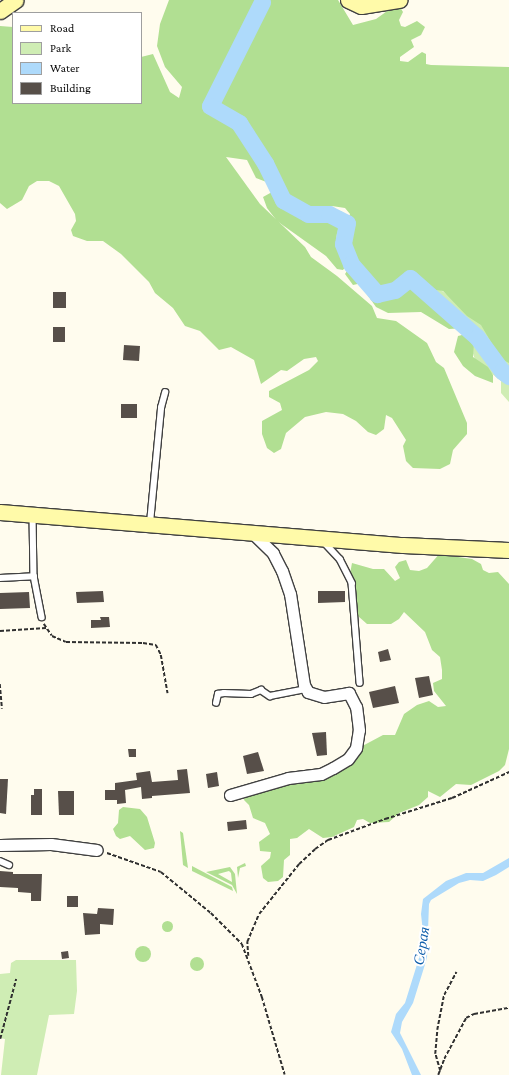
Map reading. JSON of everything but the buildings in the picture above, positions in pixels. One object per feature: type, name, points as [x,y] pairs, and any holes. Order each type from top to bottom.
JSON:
[{"type":"street","points":[[0,11],[16,0]]},
{"type":"street","points":[[348,0],[361,6],[400,0]]},
{"type":"street","points":[[0,512],[249,531],[320,538],[509,550]]},
{"type":"street","points":[[230,795],[288,778],[321,774],[348,759],[356,748],[359,730],[352,696],[349,693],[315,696],[306,689],[290,594],[282,571],[273,552],[249,531]]},
{"type":"street","points":[[0,845],[51,844],[97,850]]},
{"type":"lane","points":[[150,523],[161,408],[165,393]]},
{"type":"lane","points":[[33,515],[34,576],[42,618]]},
{"type":"lane","points":[[320,538],[340,560],[352,583],[360,683]]},
{"type":"lane","points":[[0,578],[34,576]]},
{"type":"lane","points":[[216,703],[218,694],[224,693],[251,694],[261,690],[270,696],[306,689]]},
{"type":"lane","points":[[0,861],[9,865]]},
{"type":"path","points":[[42,618],[46,628],[57,639],[66,642],[143,642],[156,645],[161,655],[168,693]]},
{"type":"path","points":[[0,632],[46,628]]},
{"type":"path","points":[[0,684],[2,708]]},
{"type":"path","points":[[248,956],[249,937],[259,914],[294,869],[315,849],[350,832],[452,798],[509,772]]},
{"type":"path","points":[[97,850],[149,867],[177,883],[228,927],[242,944],[248,956],[285,1075]]},
{"type":"path","points":[[440,1071],[435,1054],[438,1030],[444,996],[456,972]]},
{"type":"path","points":[[0,1039],[16,979]]},
{"type":"path","points":[[438,1075],[466,1018],[474,1014],[509,1008]]},
{"type":"green space","points":[[169,0],[338,0],[353,25],[376,19],[390,9],[400,7],[403,12],[399,20],[401,26],[405,27],[417,21],[425,27],[421,35],[411,40],[414,47],[400,57],[400,61],[408,62],[422,52],[426,54],[426,64],[431,65],[509,67],[509,363],[501,359],[481,325],[467,316],[443,291],[430,289],[415,273],[405,273],[390,289],[380,288],[365,275],[343,239],[350,214],[345,208],[332,206],[304,211],[290,206],[269,183],[256,178],[247,160],[226,157],[260,204],[305,247],[311,257],[337,276],[372,306],[377,318],[396,321],[427,343],[436,362],[444,368],[467,423],[467,434],[453,450],[450,464],[440,469],[413,468],[406,461],[403,446],[406,440],[392,418],[386,415],[384,429],[376,435],[368,432],[356,421],[343,414],[326,412],[305,417],[286,433],[281,449],[274,453],[267,448],[262,434],[262,421],[282,410],[280,403],[269,397],[269,391],[309,370],[318,361],[316,357],[304,359],[287,371],[281,370],[261,384],[254,360],[231,347],[219,350],[200,331],[185,326],[173,308],[155,293],[149,282],[121,254],[103,241],[87,241],[73,236],[71,230],[76,221],[75,214],[59,186],[49,181],[37,181],[29,186],[22,200],[7,209],[0,203],[0,26],[12,27],[12,104],[142,104],[142,57],[153,54],[170,92],[179,98],[182,87],[165,67],[157,46],[160,24]]},
{"type":"green space","points":[[266,179],[306,209],[341,211],[345,214],[347,234],[401,275],[408,271],[416,271],[479,319],[509,359],[509,402],[501,393],[501,381],[475,360],[467,334],[458,319],[396,295],[387,299],[362,286],[344,260],[306,219],[292,215],[282,208]]},
{"type":"green space","points":[[272,192],[278,196],[286,210],[297,216],[333,218],[340,222],[336,237],[346,253],[348,263],[343,270],[337,269],[326,256],[277,221],[267,208],[263,197]]},
{"type":"green space","points":[[347,271],[352,271],[362,283],[353,285],[345,274]]},
{"type":"green space","points":[[413,282],[423,286],[438,302],[461,317],[464,328],[449,329],[421,312],[388,313],[376,307],[364,290],[372,288],[388,297],[395,296],[398,290]]},
{"type":"green space","points":[[466,334],[474,342],[473,357],[488,367],[493,375],[493,383],[475,376],[463,366],[454,352],[458,336]]},
{"type":"green space","points":[[441,552],[451,556],[472,559],[481,564],[483,570],[489,573],[498,572],[509,584],[509,749],[505,765],[499,771],[471,785],[456,784],[440,797],[428,791],[428,797],[419,805],[399,813],[389,822],[370,823],[363,819],[357,820],[354,827],[332,837],[323,838],[309,829],[297,838],[290,839],[290,855],[284,860],[283,877],[278,881],[268,882],[263,878],[261,866],[270,858],[271,852],[260,851],[259,842],[270,834],[265,823],[253,818],[249,805],[244,800],[246,793],[256,789],[267,792],[289,780],[299,771],[310,774],[383,735],[395,735],[404,714],[417,705],[429,701],[438,707],[446,706],[434,691],[433,683],[442,679],[440,657],[432,650],[425,632],[404,612],[399,619],[391,624],[367,624],[358,616],[349,579],[352,563],[373,569],[384,569],[395,581],[400,578],[395,567],[399,562],[406,560],[410,570],[419,571],[427,568]]},
{"type":"green space","points":[[123,807],[140,809],[147,817],[155,843],[154,848],[145,850],[130,836],[120,839],[116,836],[113,829],[118,823],[119,810]]},
{"type":"green space","points":[[180,831],[183,833],[188,868],[183,865]]},
{"type":"green space","points":[[245,863],[246,866],[240,868],[238,878],[237,867]]},
{"type":"green space","points":[[192,866],[232,887],[233,891],[192,871]]},
{"type":"green space","points":[[230,867],[235,874],[237,894],[232,885],[206,872]],"holes":[[[229,871],[231,873],[232,882],[218,874]]]},
{"type":"green space","points":[[167,920],[171,922],[173,926],[171,930],[167,932],[163,930],[161,926],[163,922]]},
{"type":"green space","points":[[143,946],[150,951],[151,954],[146,961],[143,962],[136,957],[135,954],[140,947]]},
{"type":"green space","points":[[194,957],[200,957],[204,961],[204,967],[200,971],[194,971],[190,967],[190,961]]},
{"type":"green space","points":[[16,960],[76,960],[77,991],[74,1014],[49,1015],[37,1075],[1,1075],[5,1039],[0,1038],[0,974],[10,973],[11,963]]},
{"type":"water","name":"Серая","points":[[509,858],[509,867],[496,875],[483,881],[470,880],[459,883],[431,900],[429,904],[427,958],[413,1003],[402,1022],[400,1033],[421,1075],[412,1075],[402,1049],[391,1032],[396,1014],[405,1003],[419,958],[423,932],[421,914],[423,899],[446,881],[466,873],[483,873]]},
{"type":"waterway","points":[[262,2],[210,106],[239,123],[265,163],[283,200],[308,214],[329,214],[347,223],[343,244],[351,264],[377,294],[395,290],[410,278],[477,337],[502,371],[509,376]]}]
